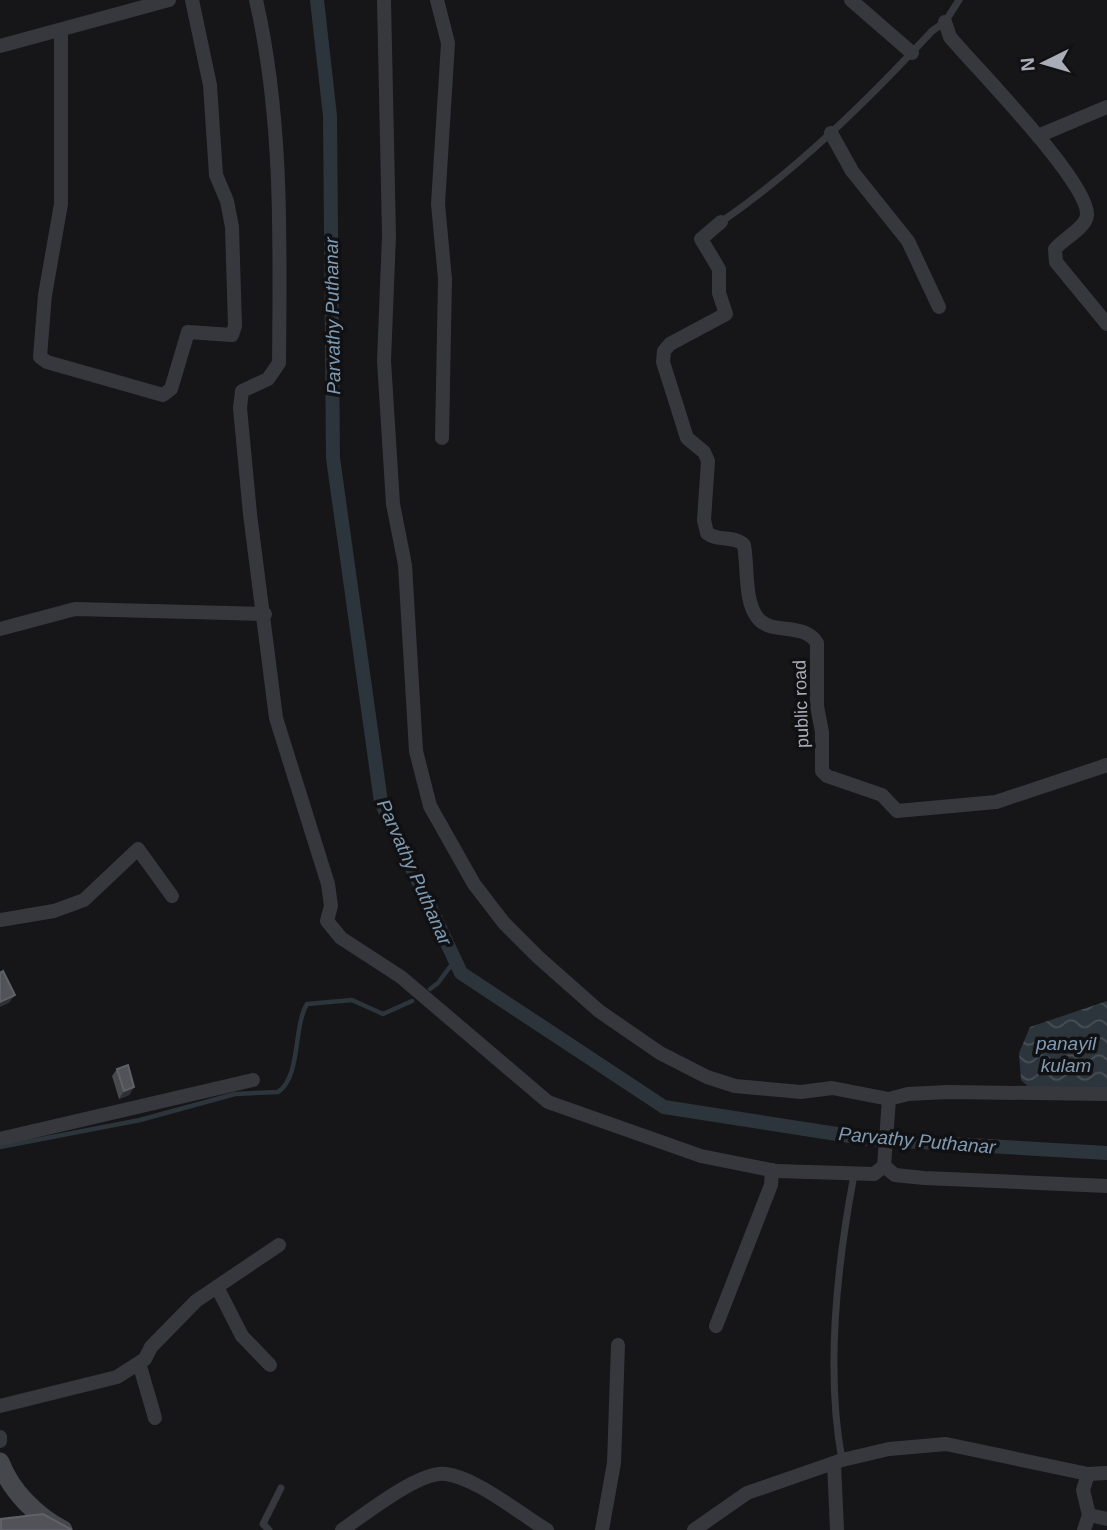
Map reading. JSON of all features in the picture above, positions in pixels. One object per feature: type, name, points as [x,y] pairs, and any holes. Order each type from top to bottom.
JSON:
[{"type":"main road","points":[[2,1472],[43,1519],[63,1530]]},
{"type":"street","points":[[0,46],[169,0]]},
{"type":"street","points":[[61,31],[61,204],[45,295],[40,357],[47,362],[163,395],[171,389],[188,332],[232,335],[235,326],[232,227],[227,201],[216,175],[210,85],[192,0]]},
{"type":"street","points":[[256,0],[269,68],[281,219],[279,363],[268,379],[239,395],[250,514],[265,614],[276,718],[328,884],[331,906],[326,918],[332,928],[354,949],[401,976],[548,1102],[701,1156],[772,1170],[874,1174],[884,1165],[889,1104]]},
{"type":"street","points":[[384,0],[388,235],[384,361],[393,504],[405,565],[416,751],[430,806],[474,884],[504,923],[599,1011],[660,1052],[707,1077],[735,1086],[801,1092],[832,1088],[889,1104],[937,1093],[1107,1094]]},
{"type":"street","points":[[437,0],[448,43],[438,204],[445,279],[442,438]]},
{"type":"street","points":[[850,0],[912,53]]},
{"type":"street","points":[[945,22],[950,37],[1038,136],[1084,200],[1087,216],[1083,225],[1055,249],[1056,262],[1107,324]]},
{"type":"street","points":[[1038,136],[1107,107]]},
{"type":"street","points":[[831,132],[852,171],[908,241],[939,307]]},
{"type":"street","name":"public road","points":[[721,222],[701,239],[719,269],[719,293],[726,314],[670,345],[664,351],[663,362],[687,438],[704,452],[708,461],[707,533],[743,544],[753,609],[760,621],[808,634],[817,643],[817,706],[822,732],[822,771],[827,776],[882,795],[897,811],[977,805],[1107,765]]},
{"type":"street","points":[[0,629],[75,609],[265,614]]},
{"type":"street","points":[[0,920],[74,905],[138,849],[172,896]]},
{"type":"street","points":[[0,1139],[253,1080]]},
{"type":"street","points":[[884,1165],[895,1175],[924,1178],[1107,1186]]},
{"type":"street","points":[[716,1326],[771,1185],[772,1170]]},
{"type":"street","points":[[0,1406],[108,1380],[139,1363],[185,1311],[279,1245]]},
{"type":"street","points":[[217,1287],[242,1336],[270,1365]]},
{"type":"street","points":[[602,1530],[614,1463],[618,1345]]},
{"type":"street","points":[[139,1363],[146,1378],[156,1418]]},
{"type":"street","points":[[694,1530],[747,1493],[838,1461],[889,1448],[946,1444],[1088,1474],[1107,1473]]},
{"type":"street","points":[[837,1530],[838,1461]]},
{"type":"street","points":[[342,1530],[409,1484],[445,1473],[475,1486],[547,1530]]},
{"type":"street","points":[[1084,1530],[1088,1515],[1083,1490],[1088,1474]]},
{"type":"street","points":[[1088,1515],[1107,1519]]},
{"type":"lane","points":[[721,222],[754,200],[861,107],[945,22],[959,0]]},
{"type":"lane","points":[[838,1461],[834,1396],[841,1246],[854,1175]]},
{"type":"lane","points":[[269,1530],[263,1524],[281,1488]]},
{"type":"water","name":"panayil kulam","points":[[1107,1001],[1107,1090],[1034,1092],[1021,1080],[1019,1053],[1030,1027]]},
{"type":"building","points":[[3,971],[15,995],[0,1002],[0,973]]},
{"type":"building","points":[[128,1065],[134,1087],[124,1091],[117,1069]]},
{"type":"building","points":[[43,1514],[72,1530],[1,1530],[1,1519]]},
{"type":"waterway","name":"Parvathy Puthanar","points":[[317,0],[330,116],[333,458],[381,802],[461,973],[664,1107],[869,1139],[1107,1153]]},
{"type":"waterway","points":[[430,989],[438,983],[455,960]]},
{"type":"waterway","points":[[0,1147],[140,1120],[235,1094],[278,1092],[285,1085],[294,1064],[300,1025],[307,1004],[352,1000],[383,1014],[412,1001]]}]
